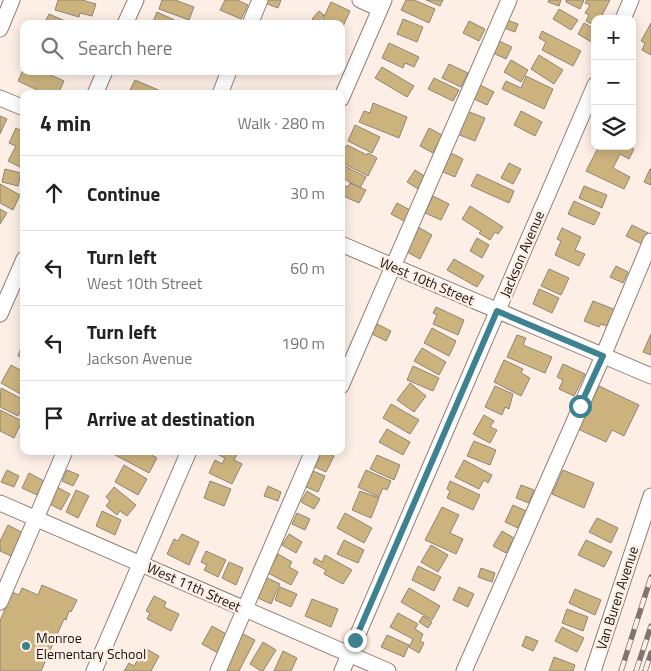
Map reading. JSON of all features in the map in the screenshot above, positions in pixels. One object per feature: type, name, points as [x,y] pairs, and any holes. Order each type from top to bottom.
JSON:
[{"type":"street","points":[[0,29],[12,0]]},
{"type":"street","points":[[127,20],[136,0]]},
{"type":"street","points":[[252,20],[260,0]]},
{"type":"street","points":[[345,90],[382,4],[360,0]]},
{"type":"street","points":[[345,377],[508,0]]},
{"type":"street","points":[[625,15],[631,0]]},
{"type":"street","points":[[97,90],[103,75]]},
{"type":"street","points":[[222,90],[227,75]]},
{"type":"street","name":"Jackson Avenue","points":[[342,671],[591,94]]},
{"type":"street","points":[[0,98],[20,106]]},
{"type":"street","points":[[464,671],[603,356],[651,241]]},
{"type":"street","name":"West 10th Street","points":[[345,246],[651,376]]},
{"type":"street","points":[[0,314],[20,268]]},
{"type":"street","points":[[0,602],[63,455]]},
{"type":"street","points":[[94,671],[188,455]]},
{"type":"street","points":[[218,671],[311,455]]},
{"type":"street","name":"Van Buren Avenue","points":[[593,671],[651,496]]},
{"type":"street","name":"West 11th Street","points":[[0,503],[388,671]]},
{"type":"building","points":[[58,0],[82,0],[96,4],[92,16],[80,13],[79,17],[55,10]]},
{"type":"building","points":[[162,0],[175,0],[194,7],[189,20],[159,9]]},
{"type":"building","points":[[225,0],[237,0],[248,5],[241,19],[220,10]]},
{"type":"building","points":[[266,0],[281,0],[278,8],[265,3]]},
{"type":"building","points":[[406,0],[414,0],[435,9],[429,23],[401,10]]},
{"type":"building","points":[[426,0],[443,0],[440,6]]},
{"type":"building","points":[[549,0],[561,0],[559,6],[548,2]]},
{"type":"building","points":[[566,0],[584,0],[580,9],[566,2]]},
{"type":"building","points":[[587,0],[610,0],[602,15],[591,15],[591,24],[586,21],[589,15],[585,13],[590,5],[585,3]]},
{"type":"building","points":[[331,2],[350,11],[345,22],[345,20],[322,20]]},
{"type":"building","points":[[559,9],[578,20],[571,30],[553,19]]},
{"type":"building","points":[[319,11],[324,15],[320,20],[312,19]]},
{"type":"building","points":[[157,12],[174,20],[154,20]]},
{"type":"building","points":[[49,14],[63,20],[46,20]]},
{"type":"building","points":[[403,19],[423,27],[417,42],[397,34]]},
{"type":"building","points":[[507,20],[518,24],[515,32],[504,28]]},
{"type":"building","points":[[469,21],[485,29],[479,41],[463,33]]},
{"type":"building","points":[[584,23],[591,27],[591,42],[578,34]]},
{"type":"building","points":[[651,23],[651,55],[642,50],[645,43],[641,41]]},
{"type":"building","points":[[542,31],[581,51],[573,66],[542,50],[546,42],[539,38]]},
{"type":"building","points":[[499,41],[512,47],[506,59],[493,53]]},
{"type":"building","points":[[389,43],[419,57],[414,67],[405,63],[403,68],[382,58]]},
{"type":"building","points":[[539,55],[563,70],[554,84],[531,69]]},
{"type":"building","points":[[511,60],[528,70],[521,82],[504,72]]},
{"type":"building","points":[[449,64],[468,73],[461,87],[442,78]]},
{"type":"building","points":[[382,67],[414,86],[407,97],[375,78]]},
{"type":"building","points":[[21,75],[51,75],[64,81],[60,90],[37,90],[18,81]]},
{"type":"building","points":[[526,76],[553,89],[544,109],[502,89],[506,81],[521,88]]},
{"type":"building","points":[[434,78],[459,90],[453,101],[428,89]]},
{"type":"building","points":[[135,80],[158,90],[130,90]]},
{"type":"building","points":[[480,85],[494,92],[487,105],[474,99]]},
{"type":"building","points":[[373,103],[407,117],[399,138],[359,122],[364,111],[370,113]]},
{"type":"building","points":[[467,111],[485,118],[475,141],[457,134]]},
{"type":"building","points":[[521,111],[542,122],[535,136],[514,125]]},
{"type":"building","points":[[0,116],[7,119],[0,134]]},
{"type":"building","points":[[355,125],[380,137],[372,153],[348,141]]},
{"type":"building","points":[[16,128],[20,130],[20,167],[8,161],[16,146],[9,143]]},
{"type":"building","points":[[429,128],[442,135],[433,153],[420,146]]},
{"type":"building","points":[[347,145],[377,158],[368,176],[345,164],[345,149]]},
{"type":"building","points":[[597,150],[634,150],[629,159],[620,154],[613,168],[630,177],[624,189],[586,171]]},
{"type":"building","points":[[451,153],[463,159],[455,177],[443,172]]},
{"type":"building","points":[[509,163],[521,169],[513,184],[501,178]]},
{"type":"building","points":[[345,166],[366,177],[360,188],[345,179]]},
{"type":"building","points":[[5,169],[20,173],[18,186],[2,182]]},
{"type":"building","points":[[651,169],[651,185],[644,182]]},
{"type":"building","points":[[415,170],[426,177],[418,189],[407,182]]},
{"type":"building","points":[[477,174],[514,191],[509,203],[471,186]]},
{"type":"building","points":[[350,183],[366,190],[359,203],[345,197],[345,186],[348,187]]},
{"type":"building","points":[[0,184],[20,195],[13,210],[0,203]]},
{"type":"building","points":[[584,186],[607,195],[602,208],[579,198]]},
{"type":"building","points":[[433,196],[449,204],[441,220],[425,213]]},
{"type":"building","points":[[574,201],[600,213],[594,225],[568,214]]},
{"type":"building","points":[[397,203],[410,210],[404,221],[391,214]]},
{"type":"building","points":[[470,206],[503,227],[498,234],[495,232],[490,240],[479,233],[481,231],[462,219]]},
{"type":"building","points":[[0,209],[7,213],[0,224]]},
{"type":"building","points":[[632,225],[648,233],[642,244],[626,236]]},
{"type":"building","points":[[418,227],[432,235],[420,259],[405,251]]},
{"type":"building","points":[[562,228],[581,237],[575,250],[585,254],[579,266],[555,255],[561,241],[557,239]]},
{"type":"building","points":[[477,238],[489,245],[482,258],[470,251]]},
{"type":"building","points":[[454,259],[484,276],[477,287],[447,270]]},
{"type":"building","points":[[616,266],[628,272],[623,283],[610,277]]},
{"type":"building","points":[[549,269],[569,278],[561,295],[541,286]]},
{"type":"building","points":[[539,289],[559,298],[552,313],[533,304]]},
{"type":"building","points":[[593,301],[616,310],[609,327],[601,324],[599,327],[584,321]]},
{"type":"building","points":[[436,307],[464,320],[458,335],[433,324],[437,315],[433,313]]},
{"type":"building","points":[[377,324],[391,331],[386,341],[372,334]]},
{"type":"building","points":[[432,328],[456,341],[449,356],[424,343]]},
{"type":"building","points":[[651,334],[651,355],[643,352]]},
{"type":"building","points":[[517,335],[526,338],[523,345],[552,357],[545,373],[507,357]]},
{"type":"building","points":[[422,348],[446,362],[439,375],[414,361]]},
{"type":"building","points":[[504,360],[523,369],[521,373],[530,378],[521,396],[494,382]]},
{"type":"building","points":[[563,364],[585,374],[574,396],[559,389],[563,380],[557,377]]},
{"type":"building","points":[[11,365],[20,370],[20,394],[1,383]]},
{"type":"building","points":[[413,366],[439,378],[433,391],[407,380]]},
{"type":"building","points":[[410,383],[426,396],[414,412],[397,400]]},
{"type":"building","points":[[495,386],[513,394],[509,409],[505,407],[502,415],[485,407]]},
{"type":"building","points":[[599,386],[639,405],[624,436],[612,430],[606,442],[578,429]]},
{"type":"building","points":[[1,388],[20,398],[20,412],[18,416],[0,407]]},
{"type":"building","points":[[391,404],[419,420],[410,434],[383,418]]},
{"type":"building","points":[[0,410],[20,420],[20,425],[14,438],[0,431]]},
{"type":"building","points":[[484,415],[494,421],[490,427],[497,430],[490,443],[473,434]]},
{"type":"building","points":[[387,429],[410,442],[403,455],[379,442]]},
{"type":"building","points":[[474,441],[496,450],[490,465],[467,456]]},
{"type":"building","points":[[115,455],[152,455],[157,458],[149,473]]},
{"type":"building","points":[[219,455],[237,455],[234,460],[242,464],[232,484],[209,473],[215,460],[222,464],[225,458]]},
{"type":"building","points":[[320,455],[334,456],[326,472],[315,467]]},
{"type":"building","points":[[377,455],[400,465],[394,480],[370,469]]},
{"type":"building","points":[[464,460],[492,475],[488,483],[484,480],[479,489],[455,477]]},
{"type":"building","points":[[124,465],[147,479],[138,495],[115,482]]},
{"type":"building","points":[[7,470],[19,476],[14,487],[1,482]]},
{"type":"building","points":[[67,470],[79,475],[73,486],[62,481]]},
{"type":"building","points":[[366,470],[391,481],[387,490],[383,488],[379,497],[358,487]]},
{"type":"building","points":[[563,470],[594,483],[584,508],[552,494]]},
{"type":"building","points":[[313,471],[325,476],[318,492],[306,487]]},
{"type":"building","points":[[29,473],[44,481],[37,495],[22,488]]},
{"type":"building","points":[[210,481],[231,489],[224,506],[204,498]]},
{"type":"building","points":[[450,481],[480,495],[473,510],[447,498],[450,491],[447,489]]},
{"type":"building","points":[[521,485],[534,490],[529,503],[516,498]]},
{"type":"building","points":[[268,486],[281,492],[278,501],[264,496]]},
{"type":"building","points":[[57,487],[70,494],[61,510],[48,503]]},
{"type":"building","points":[[114,487],[136,505],[127,516],[120,511],[117,515],[106,506],[110,501],[106,497]]},
{"type":"building","points":[[76,490],[89,496],[78,518],[66,512]]},
{"type":"building","points":[[307,491],[320,499],[314,509],[301,502]]},
{"type":"building","points":[[360,491],[379,498],[371,518],[352,510]]},
{"type":"building","points":[[513,505],[526,511],[518,528],[505,522]]},
{"type":"building","points":[[442,507],[459,515],[450,533],[463,539],[456,554],[425,540]]},
{"type":"building","points":[[102,511],[121,520],[115,535],[96,526]]},
{"type":"building","points":[[297,513],[310,519],[305,530],[292,524]]},
{"type":"building","points":[[345,513],[372,528],[364,543],[337,528]]},
{"type":"building","points":[[597,518],[618,528],[611,543],[589,532]]},
{"type":"building","points":[[8,525],[23,533],[11,556],[0,551],[0,541]]},
{"type":"building","points":[[502,531],[514,538],[506,553],[493,546]]},
{"type":"building","points":[[182,534],[199,542],[189,565],[167,554],[174,539],[178,541]]},
{"type":"building","points":[[289,534],[302,542],[296,553],[282,545]]},
{"type":"building","points":[[344,540],[364,550],[358,563],[337,554]]},
{"type":"building","points":[[586,540],[612,552],[604,567],[578,555]]},
{"type":"building","points":[[431,545],[448,555],[438,572],[421,562]]},
{"type":"building","points":[[206,551],[226,560],[218,577],[204,570],[207,565],[201,562]]},
{"type":"building","points":[[278,554],[292,562],[289,567],[298,572],[291,585],[268,573]]},
{"type":"building","points":[[325,555],[352,570],[343,584],[324,574],[326,570],[313,563],[315,558],[322,562]]},
{"type":"building","points":[[229,562],[243,568],[236,585],[222,578]]},
{"type":"building","points":[[418,566],[441,577],[434,591],[412,580]]},
{"type":"building","points":[[481,568],[495,573],[492,582],[478,577]]},
{"type":"building","points":[[265,577],[280,584],[271,604],[256,597]]},
{"type":"building","name":"Monroe Elementary School","points":[[42,585],[77,600],[71,612],[69,611],[66,620],[64,619],[41,671],[0,671],[0,621],[12,592],[19,595],[22,588],[38,595]]},
{"type":"building","points":[[280,587],[297,594],[291,607],[275,600]]},
{"type":"building","points":[[459,587],[474,594],[468,607],[453,600]]},
{"type":"building","points":[[409,588],[440,606],[432,620],[401,602]]},
{"type":"building","points":[[575,589],[601,600],[595,615],[569,603]]},
{"type":"building","points":[[154,596],[166,602],[164,607],[179,614],[171,631],[147,619],[150,613],[146,611]]},
{"type":"building","points":[[312,599],[338,609],[331,627],[305,616]]},
{"type":"building","points":[[567,609],[588,617],[583,631],[562,623]]},
{"type":"building","points":[[398,613],[418,624],[415,629],[423,634],[420,641],[424,643],[419,653],[409,647],[413,639],[390,627]]},
{"type":"building","points":[[423,616],[432,622],[428,628],[419,622]]},
{"type":"building","points":[[212,626],[228,635],[218,653],[202,644]]},
{"type":"building","points":[[562,627],[584,638],[577,652],[555,641]]},
{"type":"building","points":[[243,634],[255,640],[239,671],[223,671]]},
{"type":"building","points":[[387,635],[409,645],[404,657],[381,647]]},
{"type":"building","points":[[526,636],[538,641],[533,651],[522,646]]},
{"type":"building","points":[[263,642],[276,650],[263,671],[261,671],[250,664]]},
{"type":"building","points":[[145,648],[159,656],[151,671],[124,671],[129,663],[134,666]]},
{"type":"building","points":[[283,651],[297,658],[291,671],[274,671]]},
{"type":"building","points":[[554,657],[575,665],[573,671],[549,671]]},
{"type":"railway","points":[[621,671],[651,577]]},
{"type":"railway","points":[[636,671],[651,626]]},
{"type":"railway","points":[[645,671],[651,653]]},
{"type":"place","name":"Monroe Elementary School","points":[[26,646]]},
{"type":"route","points":[[355,640],[497,311],[603,356],[580,406]]}]
